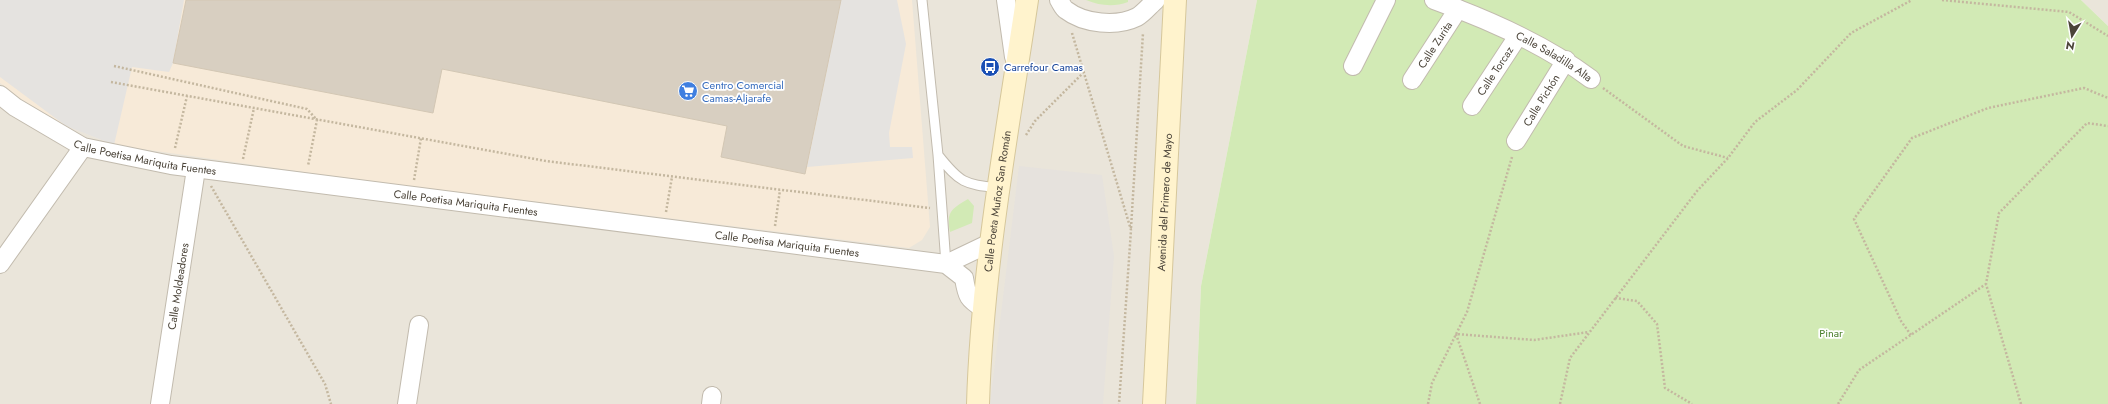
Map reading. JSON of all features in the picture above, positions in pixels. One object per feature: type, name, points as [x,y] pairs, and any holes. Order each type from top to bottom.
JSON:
[{"type":"main road","name":"Calle Poeta Muñoz San Román","points":[[978,404],[979,365],[984,309],[998,188],[1027,0]]},
{"type":"main road","name":"Avenida del Primero de Mayo","points":[[1154,404],[1175,0]]},
{"type":"street","points":[[1006,0],[1017,71]]},
{"type":"street","points":[[1353,66],[1386,0]]},
{"type":"street","name":"Calle Saladilla Alta","points":[[1434,0],[1518,36],[1566,60],[1591,79]]},
{"type":"street","points":[[1062,5],[1083,18],[1100,22],[1121,22],[1138,16],[1150,5]]},
{"type":"street","name":"Calle Zurita","points":[[1412,80],[1458,9]]},
{"type":"street","name":"Calle Torcaz","points":[[1472,106],[1518,36]]},
{"type":"street","name":"Calle Pichón","points":[[1516,140],[1566,60]]},
{"type":"street","name":"Calle Poetisa Mariquita Fuentes","points":[[0,95],[15,107],[84,147],[171,165],[946,264]]},
{"type":"street","points":[[0,264],[84,147]]},
{"type":"street","name":"Calle Moldeadores","points":[[160,404],[200,169]]},
{"type":"street","points":[[984,309],[970,300],[966,293],[964,278],[946,264],[992,242]]},
{"type":"street","points":[[407,404],[419,325]]},
{"type":"lane","points":[[922,0],[938,155],[946,264]]},
{"type":"lane","points":[[938,155],[955,176],[972,185],[998,188]]},
{"type":"path","points":[[1560,404],[1570,358],[1697,191],[1728,158],[1755,122],[1797,90],[1851,33],[1912,0]]},
{"type":"path","points":[[1942,0],[2068,12],[2108,36]]},
{"type":"path","points":[[1062,5],[1131,230]]},
{"type":"path","points":[[1119,404],[1131,230],[1150,5]]},
{"type":"path","points":[[114,66],[307,109],[317,120]]},
{"type":"path","points":[[1023,140],[1034,121],[1083,73]]},
{"type":"path","name":"Calle Saladilla Alta","points":[[1591,79],[1683,146],[1728,158]]},
{"type":"path","points":[[111,82],[546,161],[942,210]]},
{"type":"path","points":[[1911,335],[1901,321],[1854,219],[1912,138],[1988,108],[2084,88],[2108,98]]},
{"type":"path","points":[[171,165],[187,96]]},
{"type":"path","points":[[240,174],[254,108]]},
{"type":"path","points":[[305,183],[317,120]]},
{"type":"path","points":[[2021,404],[1986,284],[1998,213],[2087,123],[2108,126]]},
{"type":"path","points":[[411,196],[421,138]]},
{"type":"path","points":[[1428,404],[1432,383],[1467,312],[1516,140]]},
{"type":"path","points":[[200,169],[325,384],[331,404]]},
{"type":"path","points":[[664,228],[672,177]]},
{"type":"path","points":[[772,242],[780,190]]},
{"type":"path","points":[[1838,404],[1859,370],[1986,284]]},
{"type":"path","points":[[1615,298],[1637,301],[1657,324],[1665,388],[1692,404]]},
{"type":"path","points":[[1456,334],[1534,340],[1589,332]]},
{"type":"path","points":[[1456,334],[1480,404]]},
{"type":"shaded area","points":[[0,0],[1257,0],[1201,286],[1196,404],[0,404]]},
{"type":"shaded area","points":[[0,0],[912,0],[930,227],[922,240],[909,248],[360,180],[114,145],[66,126],[21,99],[0,83]]},
{"type":"shaded area","points":[[0,0],[184,0],[173,63],[169,72],[132,67],[114,145],[66,126],[0,77]]},
{"type":"shaded area","points":[[841,0],[897,0],[906,44],[889,133],[890,147],[912,147],[913,158],[807,167]]},
{"type":"shaded area","points":[[2081,0],[2108,0],[2108,26]]},
{"type":"shaded area","points":[[1019,166],[1102,175],[1114,256],[1103,404],[990,404]]},
{"type":"green space","points":[[1086,0],[1128,0],[1128,2],[1118,5],[1107,5],[1097,4]]},
{"type":"green space","name":"Pinar","points":[[1257,0],[2081,0],[2108,26],[2108,404],[1196,404],[1201,286]]},
{"type":"green space","points":[[968,199],[974,206],[972,223],[950,232],[949,215],[957,206]]},
{"type":"building","name":"Centro Comercial Camas-Aljarafe","points":[[186,0],[841,0],[805,174],[721,157],[727,126],[442,69],[433,113],[173,63]]},
{"type":"place","name":"Carrefour Camas","points":[[990,67]]},
{"type":"place","name":"Centro Comercial Camas-Aljarafe","points":[[688,91]]}]
